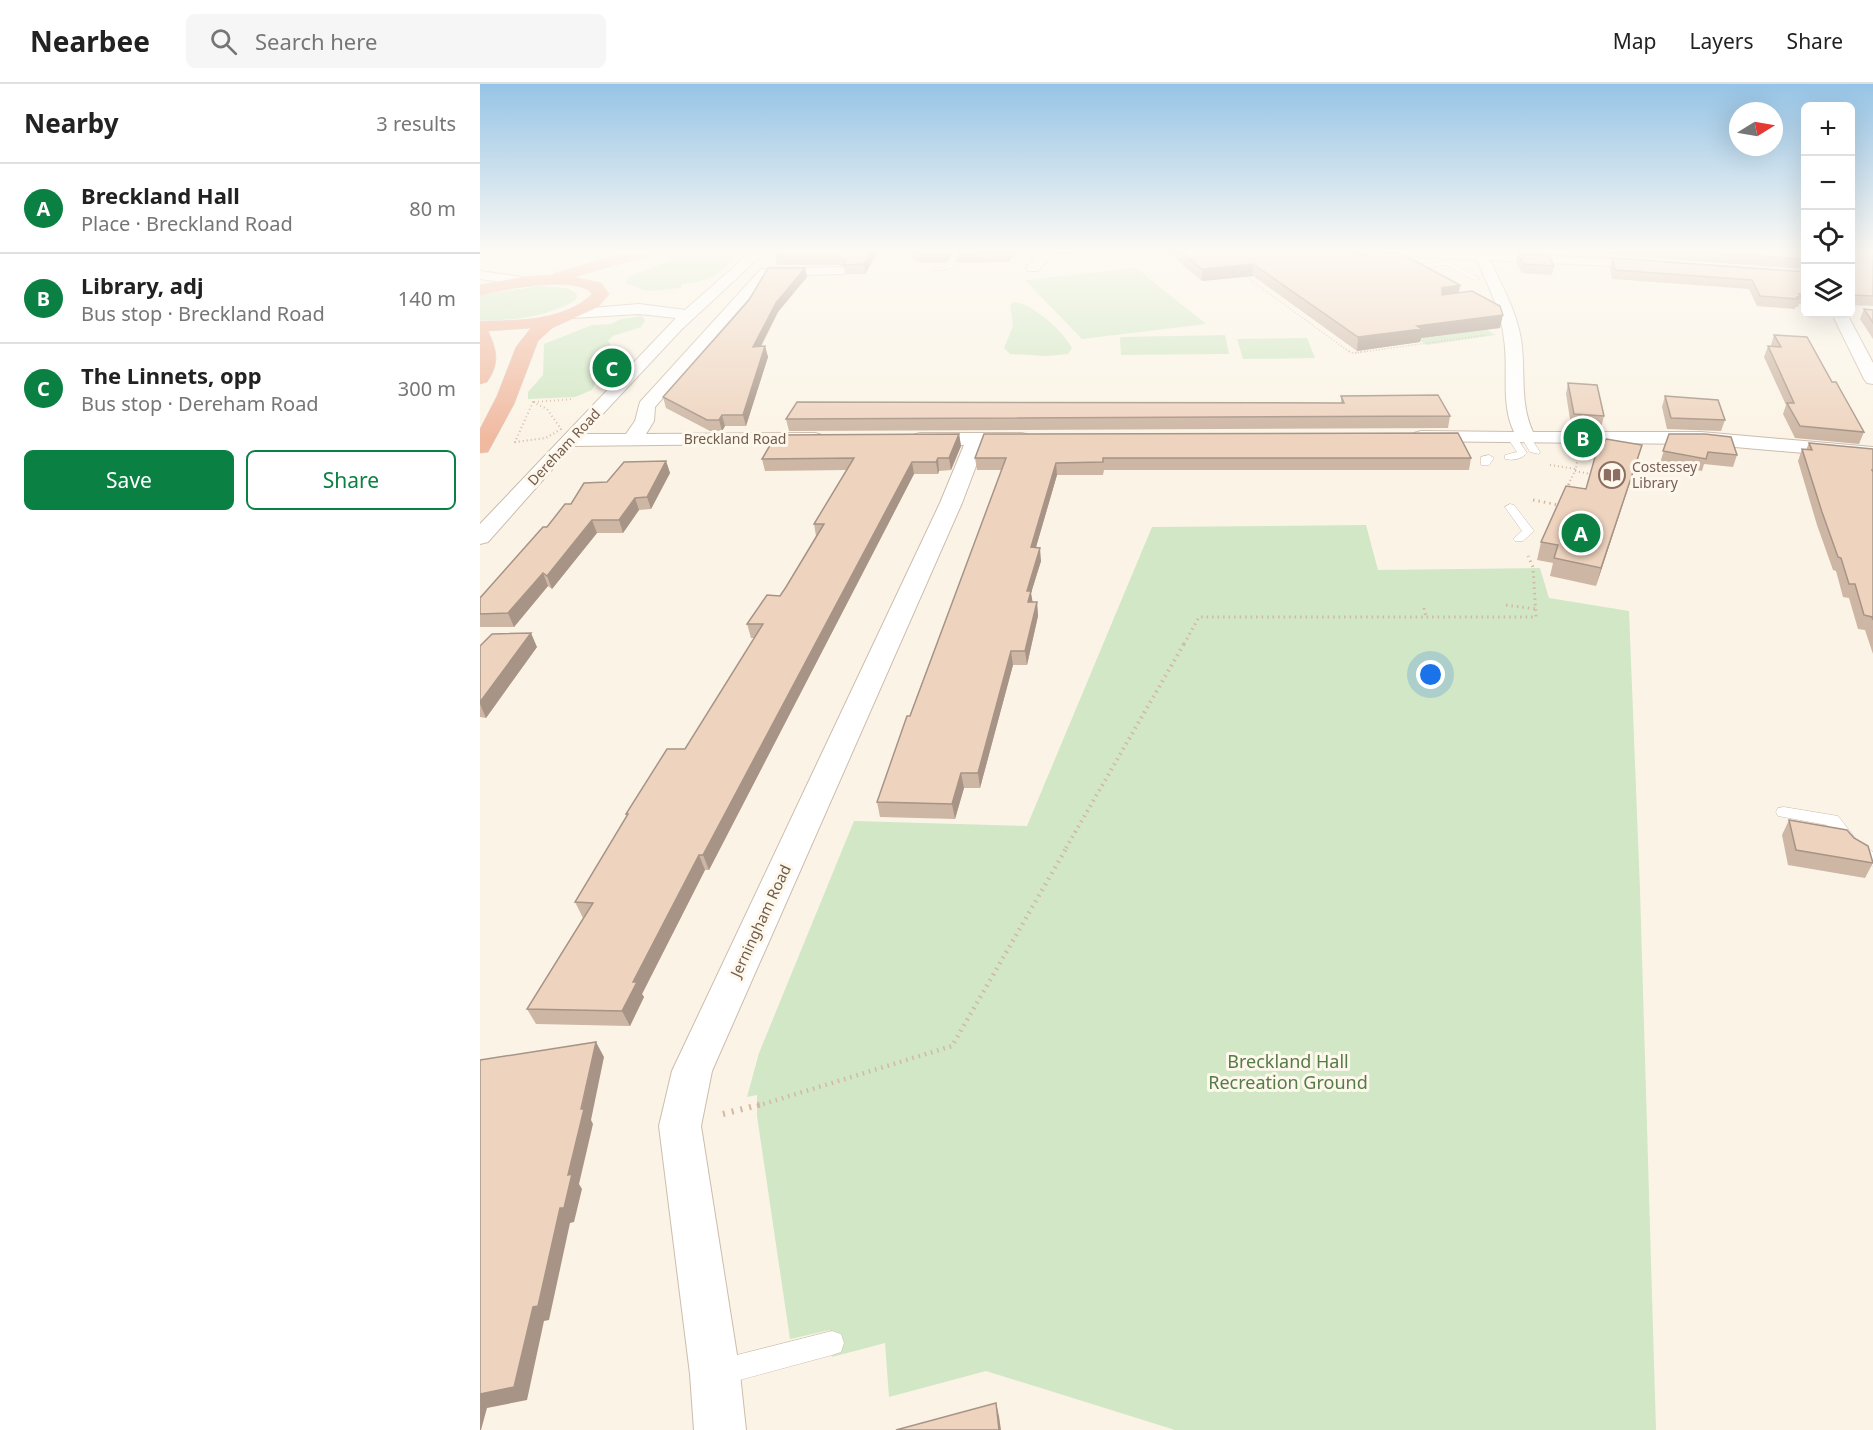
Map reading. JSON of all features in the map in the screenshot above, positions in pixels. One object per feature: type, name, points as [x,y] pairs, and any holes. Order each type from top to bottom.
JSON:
[{"type":"highway","points":[[480,326],[509,325],[569,314]]},
{"type":"highway","points":[[480,447],[510,390],[525,344],[535,331],[569,314]]},
{"type":"highway","points":[[480,332],[488,354],[480,378]]},
{"type":"street","points":[[569,314],[586,313]]},
{"type":"street","points":[[671,313],[689,315]]},
{"type":"street","points":[[631,440],[643,426],[647,416],[646,406],[729,313]]},
{"type":"street","points":[[1507,313],[1511,328],[1516,414],[1524,442]]},
{"type":"street","name":"Dereham Road","points":[[480,537],[486,519],[514,501],[565,434],[689,315]]},
{"type":"street","points":[[1842,318],[1866,353],[1873,379]]},
{"type":"street","name":"Breckland Road","points":[[565,434],[631,440],[835,439]]},
{"type":"street","points":[[1399,438],[1524,442],[1701,438],[1873,453]]},
{"type":"street","points":[[906,439],[1036,439]]},
{"type":"street","name":"Jerningham Road","points":[[720,1430],[715,1374],[680,1126],[692,1071],[951,503],[976,439]]},
{"type":"lane","points":[[1509,457],[1522,453],[1524,442]]},
{"type":"lane","points":[[1510,507],[1528,531],[1519,539]]},
{"type":"lane","points":[[1784,812],[1832,820],[1853,847],[1873,860]]},
{"type":"lane","points":[[715,1374],[832,1343]]},
{"type":"path","points":[[1296,313],[1352,353],[1495,334],[1490,331],[1511,328]]},
{"type":"path","points":[[558,400],[533,402],[547,409],[565,434]]},
{"type":"path","points":[[1564,494],[1575,470],[1591,474]]},
{"type":"path","points":[[1568,487],[1578,489]]},
{"type":"path","points":[[1526,499],[1560,503],[1555,514]]},
{"type":"path","points":[[723,1113],[757,1106],[952,1046],[1199,617],[1536,617],[1533,567],[1519,539]]},
{"type":"path","points":[[1506,605],[1536,609]]},
{"type":"path","points":[[1424,608],[1426,617]]},
{"type":"green space","points":[[480,313],[545,313],[505,320],[480,320]]},
{"type":"green space","points":[[1011,313],[1038,313],[1055,327],[1072,348],[1068,354],[1047,356],[1010,354],[1004,348],[1013,326]]},
{"type":"green space","points":[[1057,313],[1192,313],[1206,324],[1082,339]]},
{"type":"green space","points":[[642,316],[645,321],[641,327],[613,336],[608,341],[619,358],[604,367],[592,390],[575,397],[528,399],[528,392],[543,375],[544,344],[592,325],[611,324],[621,319]]},
{"type":"green space","points":[[1468,319],[1496,335],[1427,345],[1400,327]]},
{"type":"green space","points":[[1225,335],[1229,354],[1121,355],[1120,337]]},
{"type":"green space","points":[[1307,338],[1315,358],[1243,359],[1237,339]]},
{"type":"green space","name":"Breckland Hall Recreation Ground","points":[[1366,525],[1378,570],[1540,568],[1549,598],[1629,611],[1640,890],[1656,1430],[1175,1430],[986,1371],[889,1397],[885,1343],[832,1357],[830,1330],[790,1339],[757,1116],[757,1095],[747,1097],[759,1053],[854,821],[1027,826],[1152,527]]},
{"type":"building","points":[[738,313],[771,313],[753,347],[765,346],[743,415],[722,415],[719,420],[707,420],[663,397]]},
{"type":"building","points":[[1323,313],[1502,313],[1503,315],[1417,326],[1422,329],[1358,337]]},
{"type":"building","points":[[1866,313],[1873,313],[1873,323]]},
{"type":"building","points":[[1774,335],[1807,337],[1864,432],[1800,426],[1787,403],[1794,403],[1768,346],[1781,347]]},
{"type":"building","points":[[1568,383],[1597,385],[1604,416],[1574,414]]},
{"type":"building","points":[[1438,395],[1450,416],[786,419],[797,402],[1344,403],[1341,396]]},
{"type":"building","points":[[1665,396],[1718,400],[1725,420],[1671,418]]},
{"type":"building","points":[[1458,433],[1471,458],[1103,458],[1103,462],[1056,463],[1031,547],[1040,548],[1027,591],[1031,591],[1028,602],[1037,602],[1025,651],[1011,651],[978,773],[961,773],[952,804],[877,802],[907,716],[910,716],[1006,458],[975,458],[984,434]]},
{"type":"building","points":[[959,434],[949,458],[938,458],[936,462],[912,462],[703,855],[699,855],[633,982],[637,982],[622,1011],[527,1009],[593,903],[575,902],[628,814],[626,814],[667,749],[685,749],[763,624],[747,624],[767,595],[780,596],[786,587],[824,524],[814,524],[854,458],[762,459],[776,435]]},
{"type":"building","points":[[1669,434],[1731,437],[1737,455],[1708,452],[1706,459],[1663,451]]},
{"type":"building","points":[[1606,439],[1642,445],[1601,568],[1554,558],[1558,545],[1541,542],[1566,486],[1586,489],[1595,457]]},
{"type":"building","points":[[1809,443],[1873,449],[1873,620],[1872,617],[1864,615],[1855,584],[1849,584],[1841,558],[1838,557],[1802,449],[1812,450]]},
{"type":"building","points":[[666,461],[647,497],[635,498],[619,520],[592,520],[547,576],[543,573],[508,613],[480,614],[480,598],[543,527],[547,527],[565,504],[571,504],[584,483],[607,482],[624,462]]},
{"type":"building","points":[[531,633],[480,702],[480,646],[492,634]]},
{"type":"building","points":[[1789,820],[1847,830],[1854,838],[1868,846],[1873,863],[1796,850]]},
{"type":"building","points":[[596,1042],[581,1109],[584,1109],[568,1175],[572,1174],[564,1208],[560,1208],[538,1306],[533,1307],[514,1387],[480,1394],[480,1060]]},
{"type":"building","points":[[996,1403],[999,1430],[896,1430]]},
{"type":"place","name":"The Linnets, opp","points":[[612,368]]},
{"type":"place","name":"Library, adj","points":[[1583,438]]},
{"type":"place","name":"Costessey Library","points":[[1612,475]]},
{"type":"place","name":"Breckland Hall","points":[[1581,533]]}]
